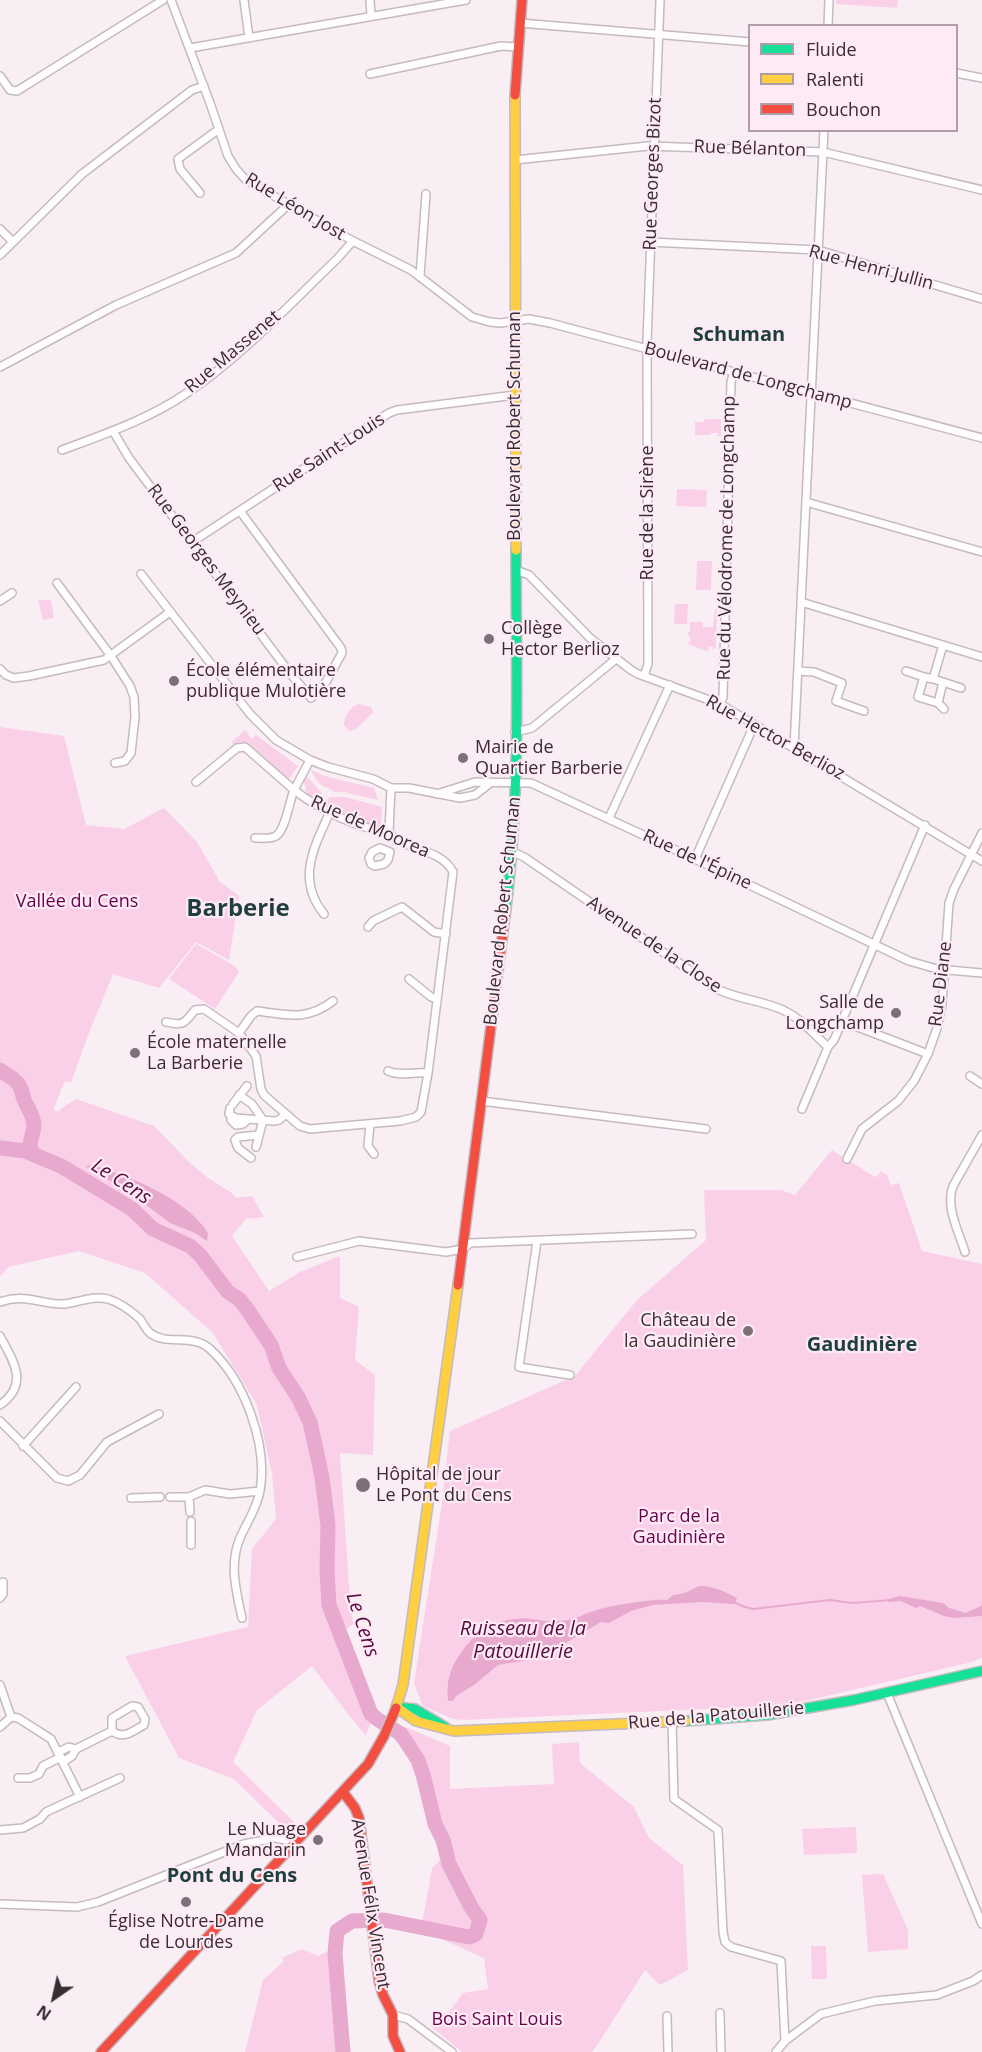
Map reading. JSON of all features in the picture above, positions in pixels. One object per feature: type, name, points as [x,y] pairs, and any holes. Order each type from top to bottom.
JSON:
[{"type":"main road","name":"Boulevard Robert Schuman","points":[[101,2052],[368,1764],[395,1711],[404,1681],[463,1250],[513,852],[516,783],[515,96],[522,0]]},
{"type":"main road","name":"Rue de la Patouillerie","points":[[395,1711],[423,1724],[469,1731],[672,1722],[767,1715],[887,1694],[982,1671]]},
{"type":"main road","name":"Avenue Félix Vincent","points":[[343,1792],[355,1808],[359,1818],[379,1981],[393,2015],[393,2036],[400,2052]]},
{"type":"street","points":[[0,76],[10,90],[17,91],[163,0]]},
{"type":"street","name":"Rue Léon Jost","points":[[171,0],[228,156],[236,170],[254,186],[420,276],[472,317],[490,322],[514,321]]},
{"type":"street","points":[[244,0],[249,38]]},
{"type":"street","points":[[370,0],[370,16]]},
{"type":"street","points":[[190,48],[370,16],[420,4],[466,0]]},
{"type":"street","name":"Rue Georges Bizot","points":[[648,349],[660,0]]},
{"type":"street","points":[[828,24],[829,0]]},
{"type":"street","points":[[520,23],[748,42]]},
{"type":"street","points":[[370,74],[501,46],[518,47]]},
{"type":"street","points":[[958,73],[982,78]]},
{"type":"street","points":[[0,255],[82,174],[187,94],[204,86]]},
{"type":"street","points":[[200,193],[180,169],[178,159],[219,129]]},
{"type":"street","points":[[794,748],[824,132]]},
{"type":"street","name":"Rue Bélanton","points":[[515,160],[654,146],[823,152],[982,190]]},
{"type":"street","points":[[420,276],[426,194]]},
{"type":"street","points":[[0,367],[116,304],[236,253],[289,204]]},
{"type":"street","points":[[0,229],[13,242]]},
{"type":"street","name":"Rue Massenet","points":[[62,450],[112,431],[185,395],[216,372],[337,259],[353,241]]},
{"type":"street","name":"Rue Henri Jullin","points":[[650,242],[818,250],[982,299]]},
{"type":"street","name":"Boulevard de Longchamp","points":[[514,321],[529,319],[550,323],[982,438]]},
{"type":"street","name":"Rue de la Sirène","points":[[644,676],[648,664],[648,349]]},
{"type":"street","name":"Rue du Vélodrome de Longchamp","points":[[720,704],[723,697],[727,490],[731,382],[734,372]]},
{"type":"street","name":"Rue Saint-Louis","points":[[192,542],[389,413],[515,394]]},
{"type":"street","name":"Rue Georges Meynieu","points":[[112,431],[118,443],[311,698],[331,672],[342,653],[341,648],[240,511]]},
{"type":"street","points":[[806,502],[982,552]]},
{"type":"street","name":"Rue Hector Berlioz","points":[[516,570],[529,575],[536,581],[590,638],[616,659],[644,676],[720,704],[982,861]]},
{"type":"street","points":[[141,574],[257,722],[276,740],[310,760],[373,779],[391,788],[409,788],[452,798],[465,798],[475,795],[489,784]]},
{"type":"street","points":[[57,583],[111,656],[130,686],[135,704],[131,753],[125,760],[115,763]]},
{"type":"street","points":[[0,601],[12,593]]},
{"type":"street","points":[[801,602],[982,657]]},
{"type":"street","points":[[0,669],[6,675],[14,678],[88,665],[111,656],[170,612]]},
{"type":"street","points":[[933,679],[943,645]]},
{"type":"street","points":[[515,732],[532,728],[616,659]]},
{"type":"street","points":[[798,671],[814,672],[842,683],[836,701],[864,711]]},
{"type":"street","points":[[906,671],[961,688]]},
{"type":"street","points":[[924,676],[918,697],[938,703],[944,710]]},
{"type":"street","points":[[938,703],[944,682]]},
{"type":"street","points":[[609,818],[670,685]]},
{"type":"street","points":[[695,859],[754,725]]},
{"type":"street","points":[[196,782],[237,748],[245,747],[294,790],[282,831],[275,837],[255,838]]},
{"type":"street","name":"Rue de Moorea","points":[[310,760],[294,790],[330,812],[392,835],[439,857],[452,869],[453,879],[423,1108],[416,1117],[370,1124]]},
{"type":"street","name":"Rue de l'Épine","points":[[437,794],[465,784],[534,784],[909,961],[945,970],[982,973]]},
{"type":"street","points":[[386,850],[392,835],[391,788]]},
{"type":"street","points":[[324,914],[314,902],[310,890],[310,864],[312,850],[330,812]]},
{"type":"street","points":[[802,1109],[828,1047],[834,1040],[925,825]]},
{"type":"street","name":"Rue Diane","points":[[847,1159],[862,1130],[898,1101],[914,1081],[928,1054],[940,1018],[949,903],[982,833]]},
{"type":"street","name":"Avenue de la Close","points":[[513,852],[524,857],[717,989],[741,998],[771,1005],[792,1015],[828,1047]]},
{"type":"street","points":[[368,927],[373,921],[402,907],[434,932],[446,934]]},
{"type":"street","points":[[409,979],[431,997],[437,999]]},
{"type":"street","points":[[239,1033],[257,1011],[303,1015],[322,1009],[333,1001]]},
{"type":"street","points":[[166,1022],[179,1025],[186,1022],[195,1010],[204,1010],[239,1033],[256,1056],[262,1092],[267,1099],[300,1126],[310,1129],[370,1124],[368,1146],[374,1154]]},
{"type":"street","points":[[842,1021],[928,1054]]},
{"type":"street","points":[[388,1071],[398,1074],[428,1073]]},
{"type":"street","points":[[970,1076],[982,1084]]},
{"type":"street","points":[[247,1086],[231,1109],[248,1119],[279,1120],[286,1114]]},
{"type":"street","points":[[240,1095],[252,1104],[263,1119],[256,1147]]},
{"type":"street","points":[[481,1101],[706,1129]]},
{"type":"street","points":[[251,1158],[238,1148],[235,1140],[238,1137],[260,1135]]},
{"type":"street","points":[[965,1252],[952,1212],[951,1195],[953,1186],[982,1135]]},
{"type":"street","points":[[297,1257],[359,1241],[446,1252],[463,1250],[470,1243],[692,1234]]},
{"type":"street","points":[[537,1241],[519,1367],[570,1375]]},
{"type":"street","points":[[0,1302],[20,1297],[62,1304],[98,1298],[109,1299],[139,1318],[150,1333],[161,1337],[198,1341],[209,1348],[233,1377],[253,1421],[261,1463],[257,1503],[240,1539],[233,1572],[242,1618]]},
{"type":"street","points":[[0,1336],[16,1366],[17,1377],[14,1390],[8,1400],[0,1405]]},
{"type":"street","points":[[23,1446],[76,1386]]},
{"type":"street","points":[[0,1421],[57,1478],[68,1481],[80,1475],[107,1442],[159,1414]]},
{"type":"street","points":[[170,1497],[189,1497],[205,1490],[230,1494],[260,1491]]},
{"type":"street","points":[[131,1498],[160,1497]]},
{"type":"street","points":[[189,1497],[190,1512]]},
{"type":"street","points":[[191,1521],[191,1545]]},
{"type":"street","points":[[0,1598],[3,1594],[3,1581]]},
{"type":"street","points":[[0,1685],[10,1717]]},
{"type":"street","points":[[887,1694],[982,1924]]},
{"type":"street","points":[[132,1706],[138,1707],[145,1719],[144,1725],[124,1736],[112,1731],[112,1718],[132,1706]]},
{"type":"street","points":[[0,1726],[10,1717],[18,1718],[51,1739],[80,1797]]},
{"type":"street","points":[[672,1722],[674,1799],[717,1830],[725,1942],[731,1947],[781,1961],[785,2041]]},
{"type":"street","points":[[18,1778],[30,1778],[39,1774],[42,1766],[61,1757],[72,1756],[76,1749],[112,1731]]},
{"type":"street","points":[[61,1757],[69,1747],[76,1749]]},
{"type":"street","points":[[0,1830],[22,1828],[40,1819],[46,1812],[120,1778]]},
{"type":"street","points":[[0,1904],[77,1907],[98,1902],[244,1844],[275,1838],[297,1842]]},
{"type":"street","points":[[776,2052],[785,2041],[821,2014],[875,2001],[937,1995],[982,1975]]},
{"type":"street","points":[[720,2013],[721,2052]]},
{"type":"street","points":[[393,2015],[408,2019],[452,2052]]},
{"type":"street","points":[[667,2016],[668,2052]]},
{"type":"green space","points":[[836,0],[898,0],[897,8],[836,4]]},
{"type":"green space","points":[[705,419],[721,419],[721,436],[717,433],[695,435],[695,422],[704,422]]},
{"type":"green space","points":[[677,489],[707,490],[706,507],[676,506]]},
{"type":"green space","points":[[697,561],[712,561],[711,590],[696,590]]},
{"type":"green space","points":[[38,600],[51,600],[54,618],[43,620]]},
{"type":"green space","points":[[675,604],[688,604],[687,624],[674,624]]},
{"type":"green space","points":[[717,608],[716,648],[708,647],[709,650],[706,651],[688,644],[691,640],[687,632],[690,632],[690,622],[703,622],[703,627],[713,627]]},
{"type":"green space","points":[[359,704],[371,707],[373,712],[356,729],[349,731],[344,725],[345,719],[350,709]]},
{"type":"green space","name":"Vallée du Cens","points":[[0,727],[64,736],[86,825],[124,829],[164,808],[197,842],[220,882],[239,896],[229,960],[196,942],[159,988],[113,974],[71,1083],[65,1081],[53,1110],[60,1112],[59,1110],[76,1099],[154,1126],[189,1162],[236,1198],[252,1196],[264,1217],[246,1219],[232,1236],[269,1291],[300,1272],[340,1256],[340,1298],[359,1307],[355,1360],[375,1375],[373,1455],[340,1453],[353,1624],[343,1632],[373,1715],[366,1736],[312,1666],[257,1710],[233,1762],[296,1824],[288,1832],[234,1779],[179,1758],[125,1656],[248,1627],[252,1549],[276,1519],[272,1474],[257,1405],[213,1333],[145,1273],[79,1251],[8,1267],[0,1277]]},
{"type":"green space","points":[[245,730],[252,739],[256,735],[298,766],[289,779],[248,742],[234,745],[232,742]]},
{"type":"green space","points":[[310,770],[328,777],[374,788],[378,800],[335,792],[320,784]]},
{"type":"green space","points":[[305,774],[322,793],[318,803],[308,798],[303,778]]},
{"type":"green space","points":[[330,797],[345,797],[382,807],[381,826],[378,828],[322,805]]},
{"type":"green space","points":[[196,944],[235,966],[239,972],[215,1009],[169,979]]},
{"type":"green space","name":"Parc de la Gaudinière","points":[[832,1150],[875,1177],[881,1171],[887,1175],[891,1185],[899,1183],[922,1251],[982,1264],[982,1658],[805,1701],[772,1706],[463,1720],[453,1719],[423,1706],[414,1683],[442,1503],[450,1431],[575,1376],[637,1300],[706,1240],[704,1190],[781,1190],[795,1195]]},
{"type":"green space","name":"Bois Saint Louis","points":[[406,1727],[450,1746],[450,1789],[554,1784],[552,1744],[579,1742],[580,1763],[634,1807],[649,1838],[683,1865],[688,1970],[660,1985],[645,1970],[592,2052],[462,2052],[432,2027],[436,2015],[449,2012],[463,1993],[488,1989],[484,1958],[421,1930],[432,1868],[443,1857],[438,1835],[427,1812],[422,1780],[415,1770],[410,1752],[394,1740]]},
{"type":"green space","points":[[856,1827],[857,1853],[804,1855],[802,1829]]},
{"type":"green space","points":[[883,1874],[908,1930],[908,1949],[868,1952],[862,1875]]},
{"type":"green space","points":[[811,1946],[826,1946],[827,1979],[812,1979]]},
{"type":"green space","points":[[302,1949],[318,1956],[329,1951],[331,1953],[341,2051],[245,2052],[263,1980],[284,1961],[282,1958]]},
{"type":"water","points":[[92,1165],[140,1183],[172,1199],[186,1209],[208,1233],[207,1241],[195,1233],[170,1223],[130,1193],[85,1166]]},
{"type":"water","name":"Ruisseau de la Patouillerie","points":[[699,1586],[719,1589],[737,1598],[734,1604],[702,1602],[653,1605],[631,1611],[609,1623],[601,1622],[540,1658],[498,1665],[474,1685],[456,1696],[453,1701],[448,1701],[448,1681],[455,1662],[476,1635],[493,1625],[511,1619],[567,1620],[609,1607],[642,1601],[667,1600],[673,1595],[685,1593]]},
{"type":"water","points":[[900,1596],[943,1603],[949,1608],[966,1613],[981,1606],[982,1603],[982,1616],[954,1618],[920,1606],[916,1608],[901,1601],[888,1602],[889,1599]]},
{"type":"waterway","name":"Le Cens","points":[[0,1070],[15,1080],[21,1088],[33,1118],[34,1126],[30,1146],[37,1156]]},
{"type":"waterway","name":"Le Cens","points":[[0,1148],[25,1151],[61,1166],[132,1209],[153,1229],[190,1246],[200,1255],[228,1292],[239,1299],[247,1309],[271,1345],[279,1368],[298,1397],[310,1422],[322,1477],[328,1525],[329,1605],[371,1714],[401,1734],[418,1760],[435,1824],[443,1840],[449,1864],[480,1920],[476,1934],[469,1937],[384,1920],[352,1921],[337,1931],[335,1954],[343,2052]]},
{"type":"waterway","name":"Ruisseau de la Patouillerie","points":[[734,1602],[753,1609],[830,1600],[852,1603],[891,1600]]},
{"type":"waterway","name":"Ruisseau de la Patouillerie","points":[[401,1734],[409,1737]]},
{"type":"traffic: fast","points":[[506,908],[516,775],[516,550]]},
{"type":"traffic: fast","points":[[686,1721],[767,1715],[854,1700],[982,1671]]},
{"type":"traffic: fast","points":[[396,1707],[415,1709],[445,1727]]},
{"type":"traffic: slow","points":[[515,95],[516,550]]},
{"type":"traffic: slow","points":[[396,1708],[403,1685],[458,1285]]},
{"type":"traffic: slow","points":[[396,1707],[416,1721],[454,1731],[686,1721]]},
{"type":"traffic: jam","points":[[515,95],[522,0]]},
{"type":"traffic: jam","points":[[458,1285],[506,908]]},
{"type":"traffic: jam","points":[[101,2052],[368,1764],[396,1708]]},
{"type":"traffic: jam","points":[[343,1792],[355,1808],[359,1818],[379,1981],[393,2015],[393,2036],[400,2052]]},
{"type":"place","name":"Collège Hector Berlioz","points":[[489,639]]},
{"type":"place","name":"École élémentaire publique Mulotière","points":[[174,681]]},
{"type":"place","name":"Mairie de Quartier Barberie","points":[[463,758]]},
{"type":"place","name":"Salle de Longchamp","points":[[896,1013]]},
{"type":"place","name":"École maternelle La Barberie","points":[[135,1053]]},
{"type":"place","name":"Château de la Gaudinière","points":[[748,1331]]},
{"type":"place","name":"Hôpital de jour Le Pont du Cens","points":[[363,1485]]},
{"type":"place","name":"Le Nuage Mandarin","points":[[318,1840]]},
{"type":"place","name":"Église Notre-Dame de Lourdes","points":[[186,1902]]},
{"type":"district","name":"Schuman","points":[[739,335]]},
{"type":"district","name":"Barberie","points":[[238,909]]},
{"type":"district","name":"Gaudinière","points":[[862,1345]]},
{"type":"district","name":"Pont du Cens","points":[[232,1876]]}]
